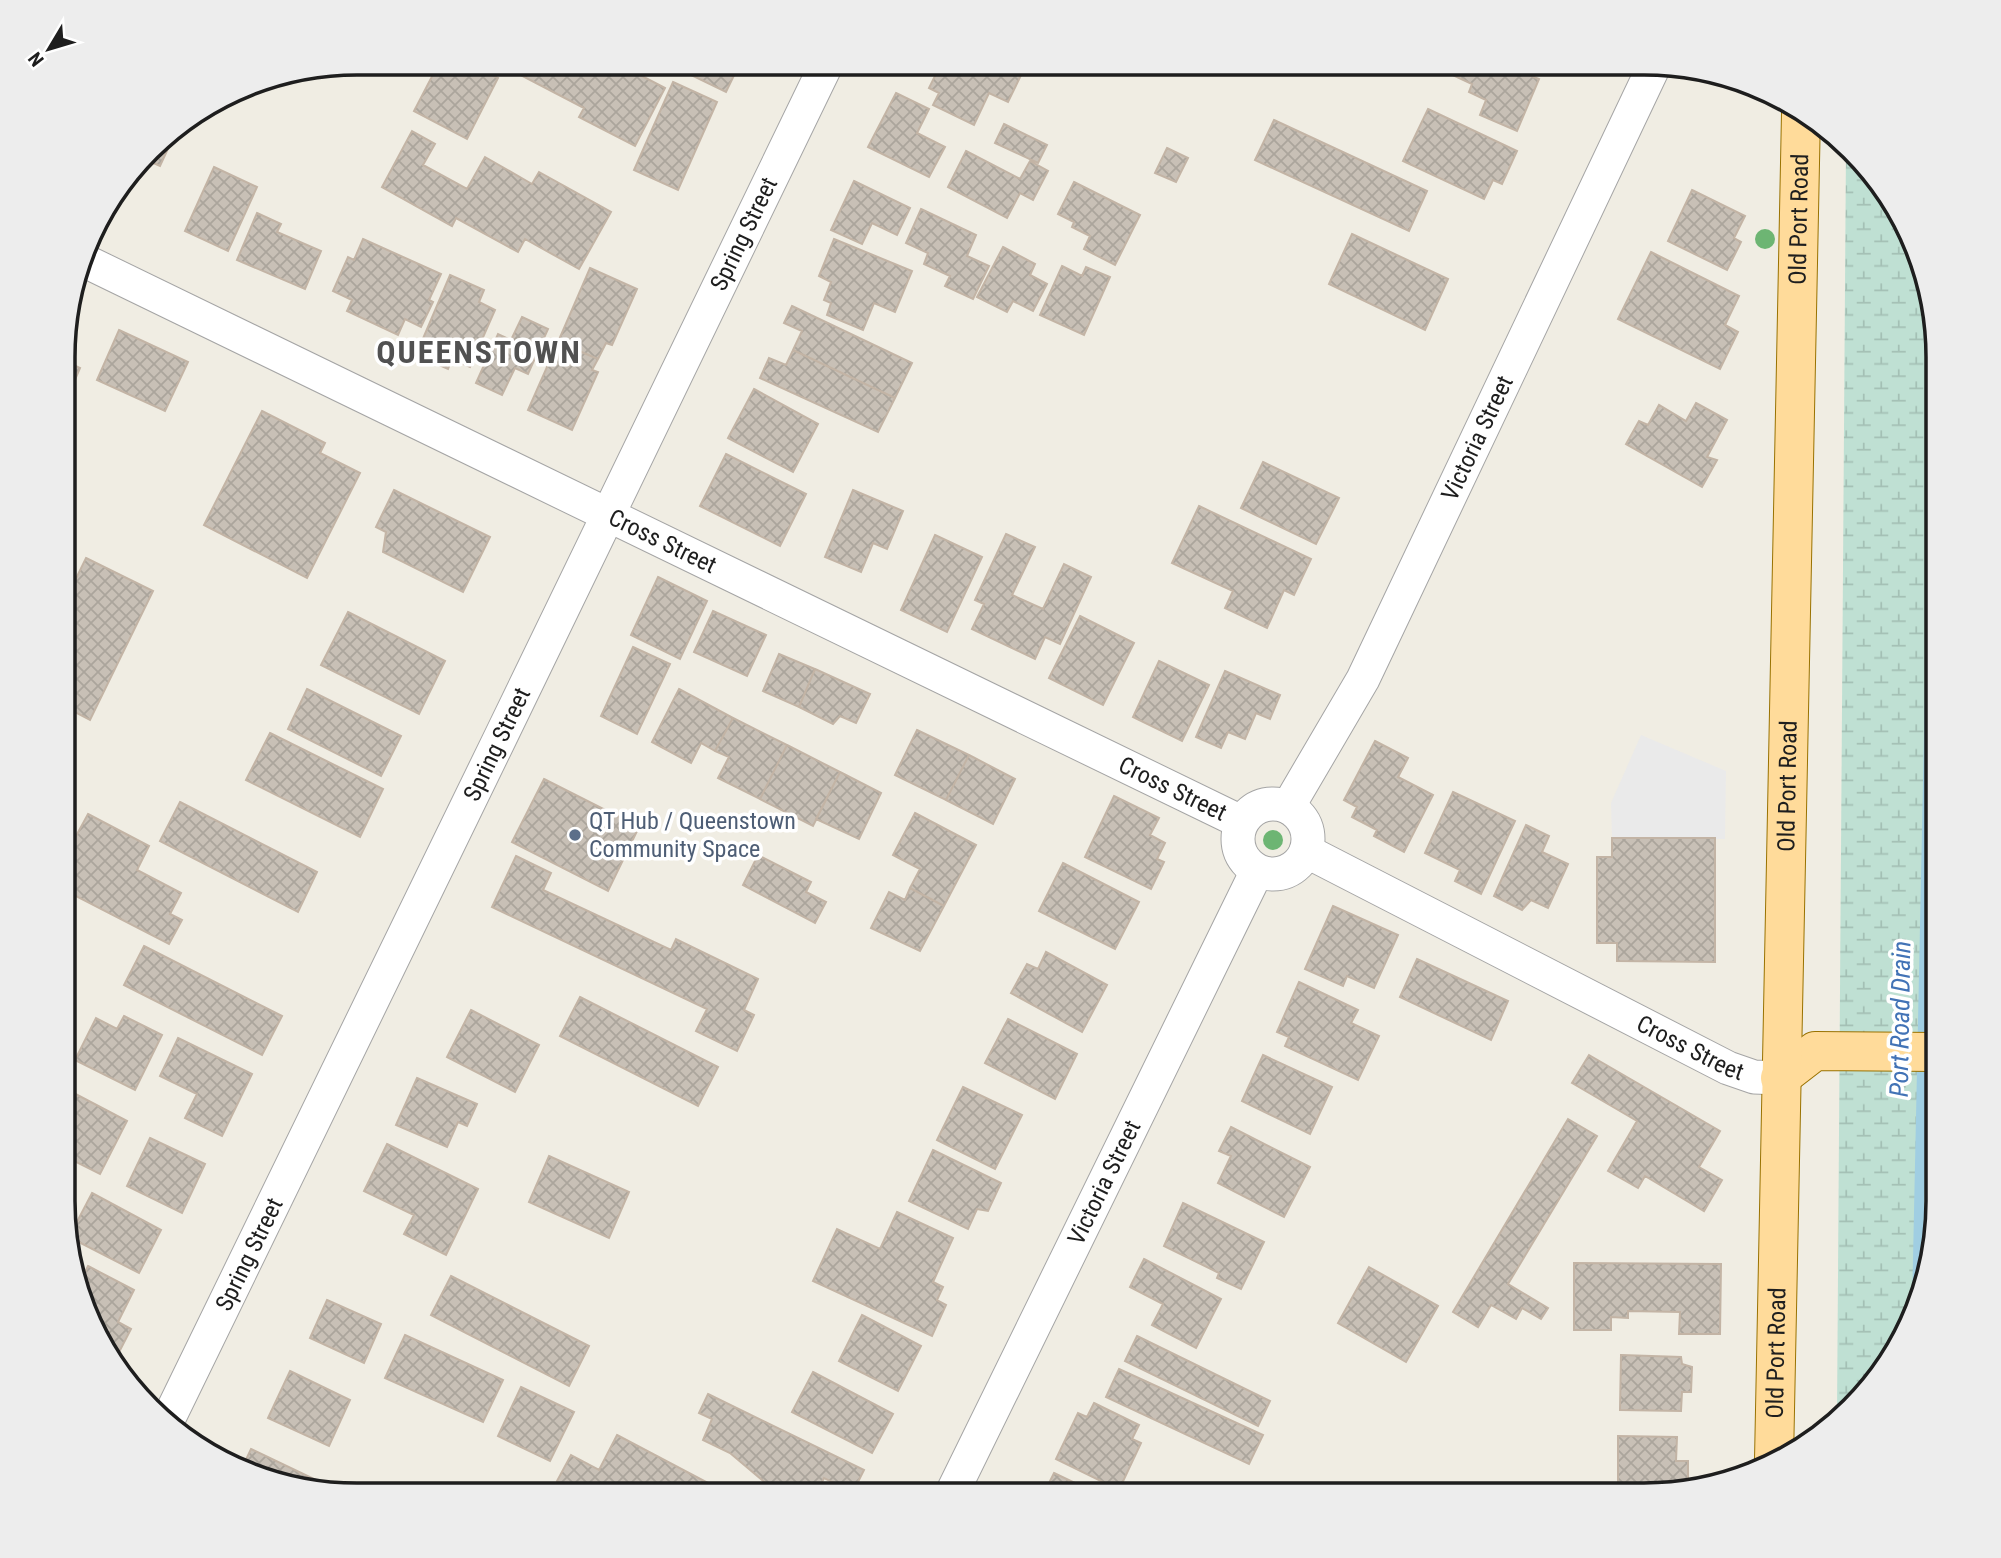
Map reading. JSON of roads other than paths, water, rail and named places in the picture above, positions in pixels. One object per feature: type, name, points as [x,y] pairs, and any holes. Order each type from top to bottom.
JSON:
[{"type":"main road","name":"Old Port Road","points":[[1774,1451],[1801,123]]},
{"type":"main road","points":[[1780,1078],[1815,1051],[1926,1052]]},
{"type":"street","name":"Spring Street","points":[[171,1413],[293,1168],[821,75]]},
{"type":"street","name":"Victoria Street","points":[[1288,807],[1363,679],[1650,75]]},
{"type":"street","name":"Cross Street","points":[[91,264],[1241,822]]},
{"type":"street","points":[[1273,803],[1288,807],[1298,814],[1305,824],[1308,837],[1306,851],[1300,862],[1281,874],[1270,875],[1257,871],[1243,859],[1239,849],[1237,838],[1241,822],[1260,806],[1273,803]]},
{"type":"street","name":"Cross Street","points":[[1306,851],[1728,1068],[1754,1076],[1780,1078]]},
{"type":"street","name":"Victoria Street","points":[[957,1483],[1257,871]]},
{"type":"waterway","name":"Port Road Drain","points":[[1918,1265],[1926,878]]},
{"type":"place","name":"QT Hub / Queenstown Community Space","points":[[575,835]]},
{"type":"district","name":"QUEENSTOWN","points":[[479,352]]}]
